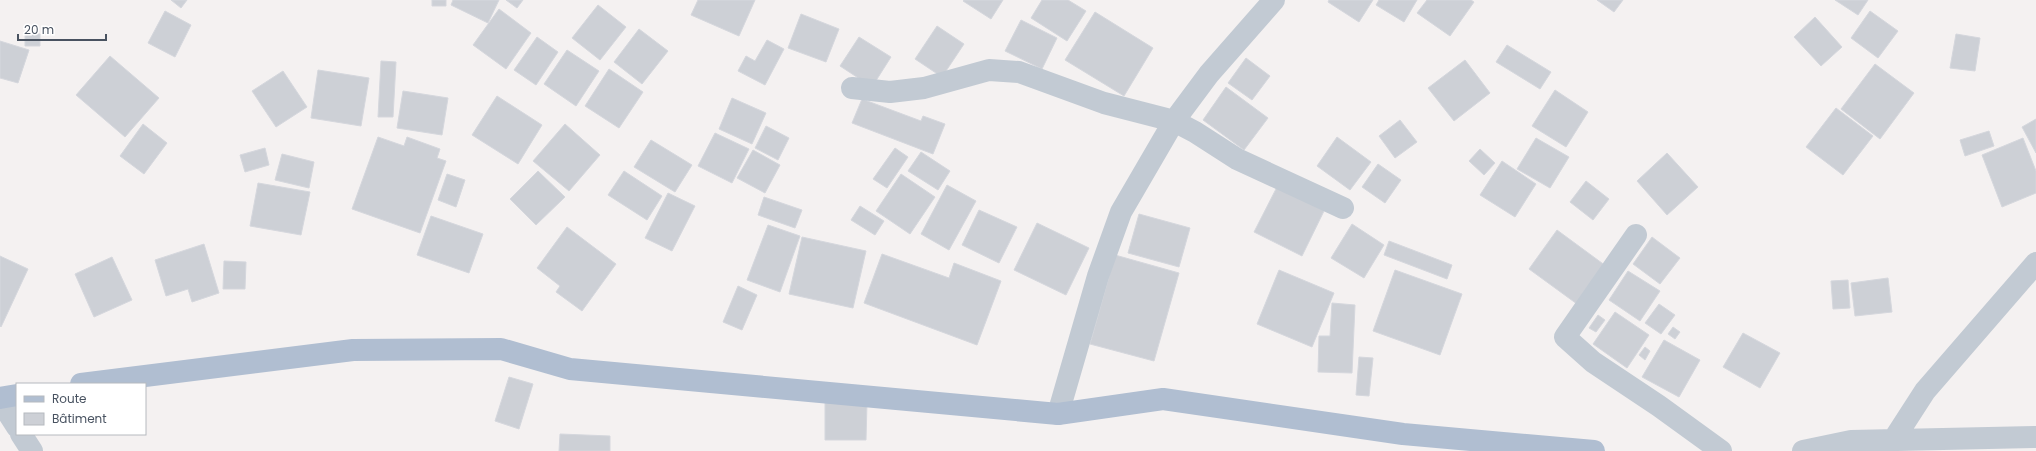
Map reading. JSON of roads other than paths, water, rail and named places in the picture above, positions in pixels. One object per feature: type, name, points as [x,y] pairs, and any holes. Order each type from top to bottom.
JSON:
[{"type":"main road","points":[[89,383],[353,350],[501,349],[570,369],[1058,414],[1163,399],[1403,434],[1594,451]]},
{"type":"main road","points":[[0,399],[16,395]]},
{"type":"street","points":[[1058,414],[1098,276],[1121,212],[1174,121],[1209,74],[1274,0]]},
{"type":"street","points":[[852,88],[890,92],[924,88],[989,70],[1019,72],[1104,103],[1174,121],[1195,132],[1237,159],[1343,208]]},
{"type":"street","points":[[1636,235],[1565,337],[1593,362],[1659,406],[1721,451]]},
{"type":"street","points":[[1894,439],[1925,391],[2036,263]]},
{"type":"street","points":[[0,399],[16,425]]},
{"type":"street","points":[[22,435],[32,451]]},
{"type":"street","points":[[1803,451],[1851,441],[2036,437]]}]
